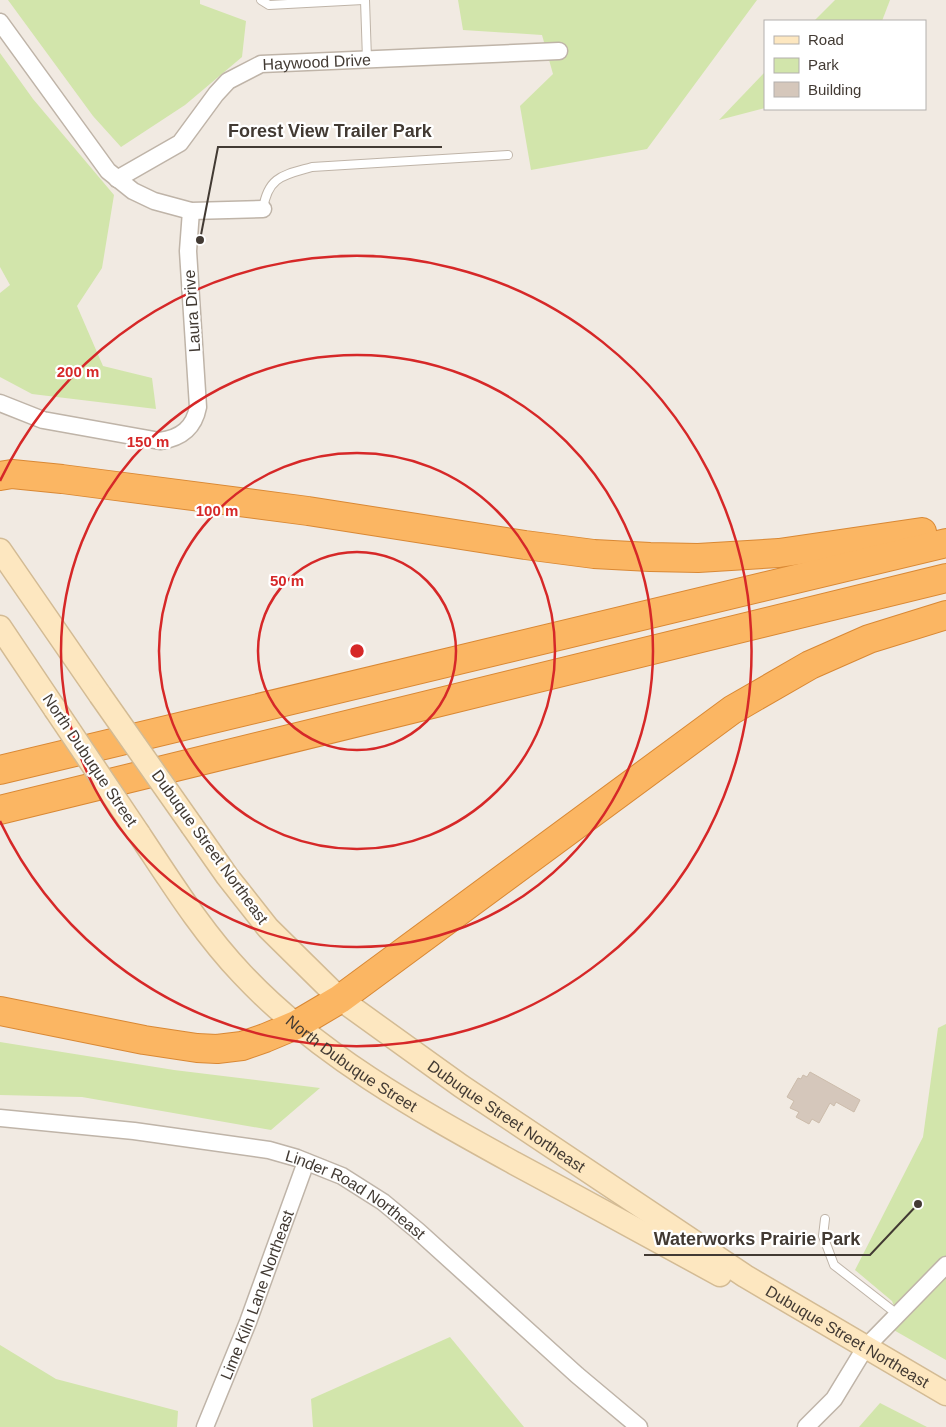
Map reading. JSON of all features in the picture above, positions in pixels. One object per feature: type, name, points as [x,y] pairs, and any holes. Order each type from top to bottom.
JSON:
[{"type":"highway","points":[[0,476],[12,474],[62,479],[308,511],[594,554],[698,558],[779,553],[946,528]]},
{"type":"highway","points":[[0,770],[946,543]]},
{"type":"highway","points":[[0,810],[946,578]]},
{"type":"highway","points":[[0,1011],[197,1048],[242,1046],[296,1025],[340,999],[732,710],[810,665],[869,639],[946,615]]},
{"type":"main road","name":"Dubuque Street Northeast","points":[[0,550],[227,876],[268,928],[340,999],[461,1086],[745,1276],[856,1343],[946,1394]]},
{"type":"main road","name":"North Dubuque Street","points":[[0,627],[214,943],[242,974],[296,1025],[363,1074],[446,1125],[741,1287],[856,1343]]},
{"type":"street","points":[[0,22],[108,171],[117,179],[154,201],[191,211],[263,208]]},
{"type":"street","name":"Haywood Drive","points":[[117,179],[180,144],[216,94],[240,73],[261,64],[560,51]]},
{"type":"street","name":"Laura Drive","points":[[0,403],[43,420],[160,441],[177,437],[190,427],[198,407],[188,251],[191,211]]},
{"type":"street","name":"Linder Road Northeast","points":[[0,1118],[200,1140],[269,1150],[342,1176],[383,1202],[577,1375],[639,1427]]},
{"type":"street","name":"Lime Kiln Lane Northeast","points":[[206,1427],[248,1322],[306,1162]]},
{"type":"street","points":[[806,1427],[834,1399],[856,1343],[897,1314],[946,1265]]},
{"type":"lane","points":[[261,0],[269,5],[364,0],[367,59]]},
{"type":"lane","points":[[263,208],[265,194],[272,183],[283,176],[312,167],[508,155]]},
{"type":"lane","points":[[825,1219],[823,1236],[834,1265],[897,1314]]},
{"type":"green space","points":[[8,0],[200,0],[200,4],[246,21],[242,57],[185,105],[121,147],[93,116]]},
{"type":"green space","points":[[458,0],[757,0],[647,149],[531,170],[520,106],[553,74],[542,35],[463,30]]},
{"type":"green space","points":[[835,0],[890,0],[882,20],[815,20]]},
{"type":"green space","points":[[0,53],[33,99],[114,195],[102,268],[77,306],[103,366],[152,378],[156,409],[32,394],[0,377],[0,293],[10,285],[0,267]]},
{"type":"green space","points":[[764,73],[764,108],[719,120]]},
{"type":"green space","points":[[946,1024],[946,1360],[885,1325],[897,1314],[892,1301],[855,1270],[923,1137],[938,1028]]},
{"type":"green space","points":[[0,1042],[174,1070],[320,1088],[271,1130],[82,1097],[0,1095]]},
{"type":"green space","points":[[450,1337],[524,1427],[313,1427],[311,1399]]},
{"type":"green space","points":[[0,1345],[56,1379],[178,1411],[177,1427],[0,1427]]},
{"type":"green space","points":[[880,1403],[927,1427],[859,1427]]},
{"type":"building","points":[[810,1072],[860,1100],[854,1112],[836,1102],[834,1106],[830,1103],[819,1123],[812,1119],[809,1124],[796,1117],[799,1112],[790,1108],[794,1101],[787,1097],[798,1078],[801,1079],[803,1075],[807,1077]]},
{"type":"place","name":"Forest View Trailer Park","points":[[200,240]]},
{"type":"place","name":"Waterworks Prairie Park","points":[[918,1204]]}]
